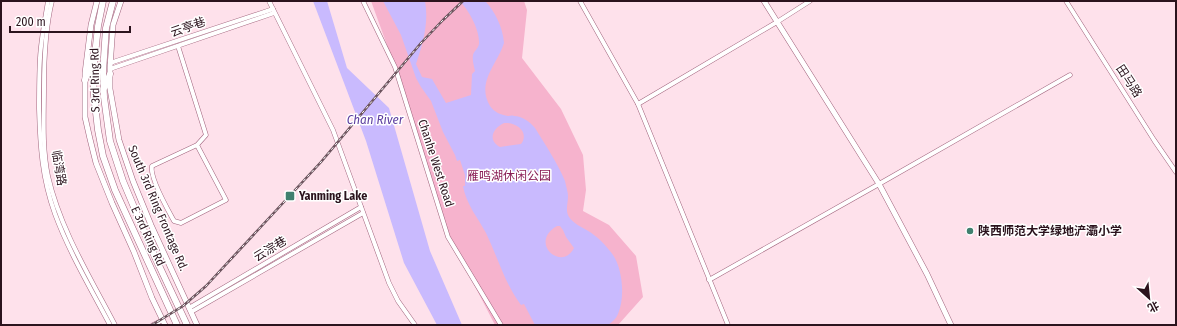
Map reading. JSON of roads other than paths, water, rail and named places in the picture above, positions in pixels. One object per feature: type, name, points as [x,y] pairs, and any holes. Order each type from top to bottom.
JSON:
[{"type":"highway","name":"S 3rd Ring Rd","points":[[103,1],[98,26],[93,74],[98,130],[103,156]]},
{"type":"highway","name":"S 3rd Ring Rd","points":[[113,1],[106,28],[103,72],[110,141],[115,158]]},
{"type":"highway","points":[[85,80],[95,53]]},
{"type":"highway","points":[[104,90],[110,72]]},
{"type":"highway","name":"E 3rd Ring Rd","points":[[103,156],[115,190],[177,325]]},
{"type":"highway","name":"E 3rd Ring Rd","points":[[115,158],[155,257],[187,325]]},
{"type":"main road","points":[[97,1],[91,25],[85,80],[85,117],[96,163],[152,298],[164,323]]},
{"type":"main road","name":"South 3rd Ring Frontage Rd.","points":[[120,1],[113,25],[110,63],[110,89],[119,140],[133,181],[151,225],[197,325]]},
{"type":"main road","points":[[764,1],[879,184],[927,274],[951,325]]},
{"type":"street","name":"临湾路","points":[[48,1],[40,57],[40,133],[43,169],[55,214],[110,325]]},
{"type":"street","name":"临湾路","points":[[52,1],[48,14],[44,70],[44,133],[48,176],[60,215],[115,325]]},
{"type":"street","points":[[269,1],[333,130],[389,283],[398,301],[415,325]]},
{"type":"street","name":"Chanhe West Road","points":[[363,1],[395,67],[448,237],[501,325]]},
{"type":"street","points":[[580,1],[638,104],[728,325]]},
{"type":"street","points":[[638,104],[810,1]]},
{"type":"street","name":"田马路","points":[[1066,1],[1176,172]]},
{"type":"street","points":[[110,72],[274,11]]},
{"type":"street","name":"云亭巷","points":[[110,63],[274,11]]},
{"type":"street","points":[[178,46],[206,135],[197,145],[152,166],[151,170],[158,191],[174,221],[182,223],[226,200],[197,145]]},
{"type":"street","points":[[709,280],[1070,75]]},
{"type":"street","name":"云淙巷","points":[[190,310],[361,207]]},
{"type":"street","name":"云淙巷","points":[[190,310],[363,213]]},
{"type":"street","points":[[153,325],[164,323]]},
{"type":"water","name":"Chan River","points":[[313,1],[327,1],[347,68],[389,108],[430,251],[462,325],[437,325],[404,263],[366,141]]},
{"type":"water","points":[[383,1],[425,1],[425,33],[416,64],[422,77],[432,79],[446,103],[471,95],[472,74],[475,71],[473,55],[479,44],[478,33],[473,21],[460,1],[485,1],[492,10],[498,20],[504,43],[486,81],[486,97],[490,106],[496,112],[505,116],[517,116],[523,118],[535,128],[565,181],[568,194],[567,209],[569,217],[571,220],[599,239],[613,255],[621,276],[622,300],[617,316],[608,325],[535,325],[524,304],[521,305],[515,297],[486,233],[469,205],[463,186],[465,186],[465,175],[460,160],[457,161],[443,132],[431,101],[416,78],[401,35]],"holes":[[[504,123],[513,124],[523,132],[524,136],[521,144],[500,147],[496,144],[493,138],[494,131]],[[557,226],[560,226],[574,248],[569,255],[562,257],[556,256],[546,247],[546,240],[549,233]]]},
{"type":"railway","points":[[152,325],[183,306],[206,286],[321,162],[421,43],[463,1]]},
{"type":"place","name":"Yanming Lake","points":[[290,196]]},
{"type":"place","name":"陕西师范大学绿地浐灞小学","points":[[970,231]]},
{"type":"park label","name":"雁鸣湖休闲公园","points":[[509,176]]}]
